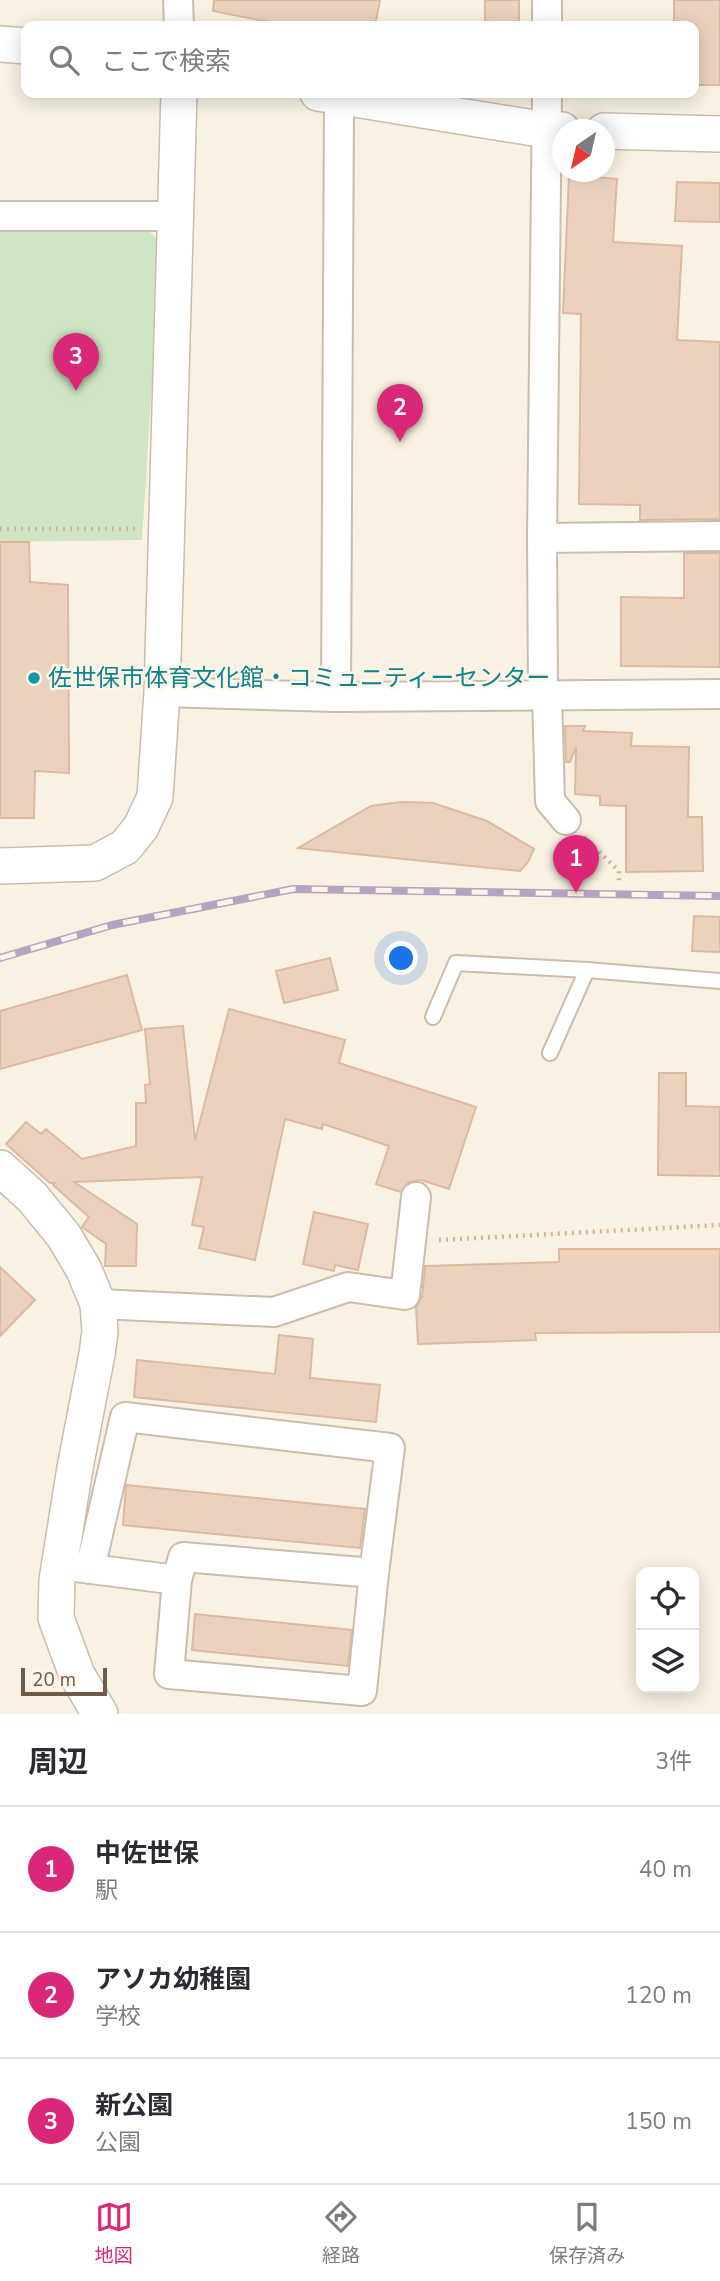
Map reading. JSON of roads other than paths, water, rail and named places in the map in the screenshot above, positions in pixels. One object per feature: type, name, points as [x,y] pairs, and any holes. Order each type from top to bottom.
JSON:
[{"type":"street","points":[[178,0],[178,21]]},
{"type":"street","points":[[547,0],[547,21]]},
{"type":"street","points":[[0,44],[21,46]]},
{"type":"street","points":[[0,866],[95,863],[125,848],[141,827],[155,797],[162,692],[179,98]]},
{"type":"street","points":[[328,98],[336,697]]},
{"type":"street","points":[[347,98],[552,130]]},
{"type":"street","points":[[548,98],[552,119]]},
{"type":"street","points":[[615,131],[720,134]]},
{"type":"street","points":[[552,182],[542,538],[545,694],[550,800],[566,820]]},
{"type":"street","points":[[0,216],[175,216]]},
{"type":"street","points":[[542,538],[720,536]]},
{"type":"street","points":[[162,692],[336,697],[720,694]]},
{"type":"street","points":[[0,1168],[32,1197],[64,1236],[87,1277],[98,1304],[100,1332],[97,1354],[75,1468],[75,1567]]},
{"type":"street","points":[[98,1304],[274,1312],[348,1287],[405,1295],[416,1197]]},
{"type":"street","points":[[100,1714],[77,1675],[56,1618],[125,1417],[390,1448],[362,1691],[169,1674],[177,1580],[183,1557],[374,1573]]},
{"type":"street","points":[[75,1567],[177,1580]]},
{"type":"lane","points":[[433,1017],[456,963],[720,981]]},
{"type":"lane","points":[[550,1054],[587,970]]},
{"type":"railway","points":[[0,958],[112,925],[293,889],[720,896]]},
{"type":"place","name":"新公園","points":[[76,391]]},
{"type":"place","name":"アソカ幼稚園","points":[[400,442]]},
{"type":"place","name":"佐世保市体育文化館・コミュニティーセンター","points":[[34,678]]},
{"type":"place","name":"中佐世保","points":[[576,893]]}]
